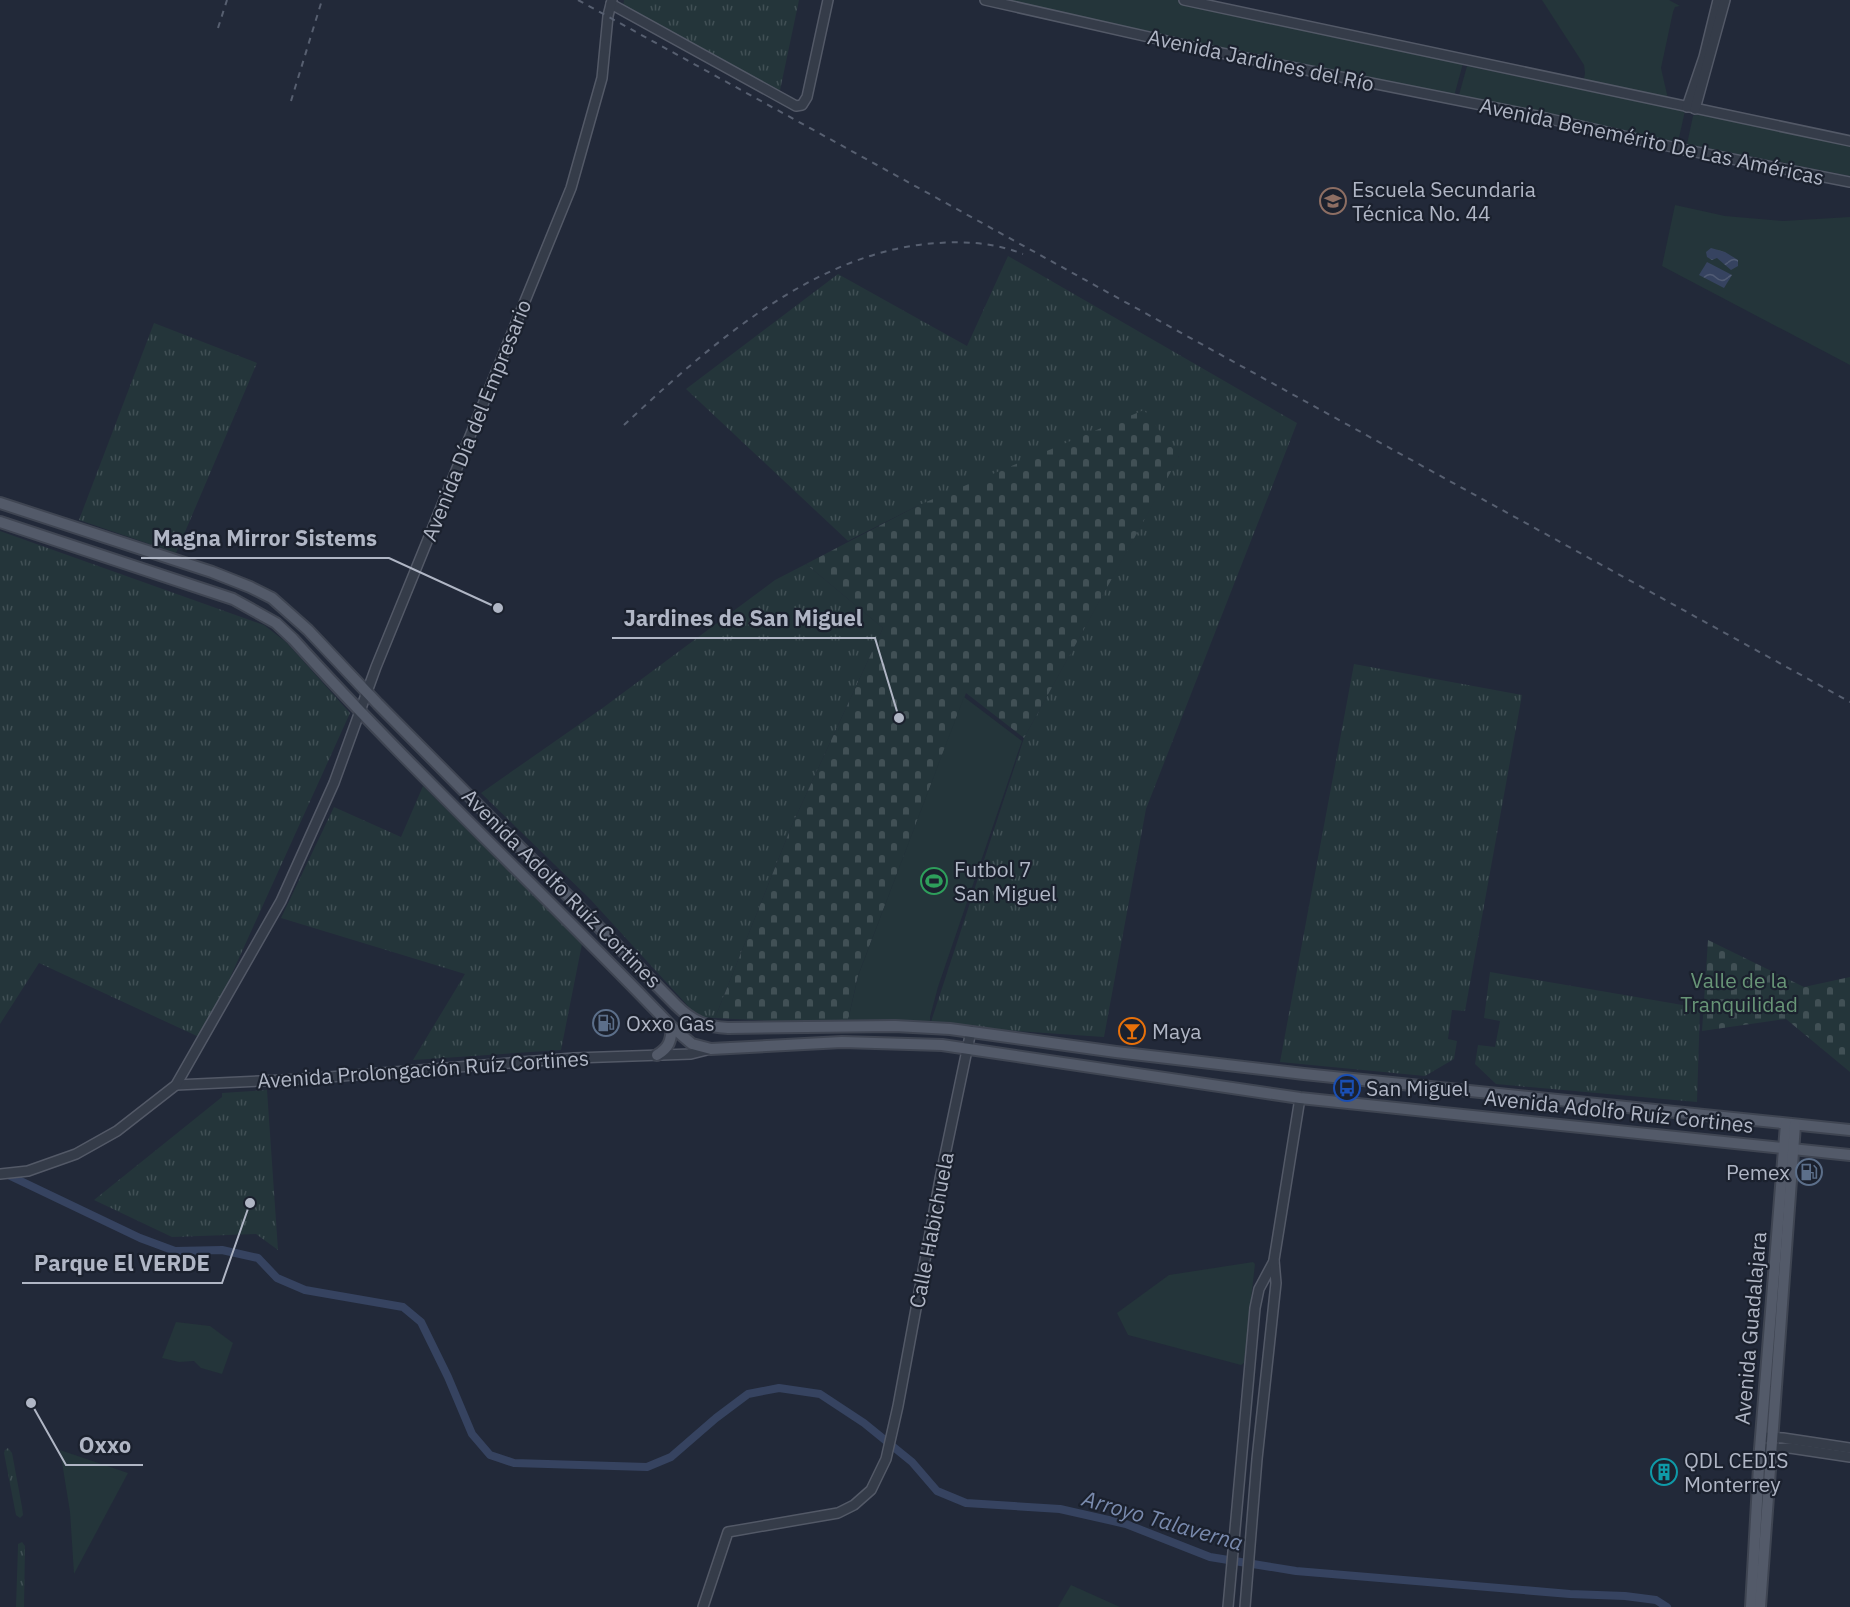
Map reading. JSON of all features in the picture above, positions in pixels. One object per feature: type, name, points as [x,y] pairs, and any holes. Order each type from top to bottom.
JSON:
[{"type":"main road","name":"Avenida Adolfo Ruíz Cortines","points":[[0,503],[212,572],[272,598],[308,630],[686,1015],[697,1022],[712,1027],[728,1028],[895,1026],[971,1031],[1116,1052],[1304,1074],[1850,1130]]},
{"type":"main road","name":"Avenida Adolfo Ruíz Cortines","points":[[0,522],[233,599],[276,623],[672,1027],[692,1044],[711,1049],[842,1042],[913,1043],[968,1048],[1300,1098],[1850,1155]]},
{"type":"main road","points":[[657,1055],[668,1047],[672,1027]]},
{"type":"main road","name":"Avenida Guadalajara","points":[[1751,1607],[1790,1124]]},
{"type":"main road","name":"Avenida Guadalajara","points":[[1760,1607],[1766,1442]]},
{"type":"street","points":[[611,2],[790,104],[800,106],[807,97],[828,0]]},
{"type":"street","name":"Avenida Jardines del Río","points":[[985,0],[1211,51],[1453,100]]},
{"type":"street","name":"Avenida Jardines del Río","points":[[1184,0],[1464,60]]},
{"type":"street","points":[[1691,108],[1718,0]]},
{"type":"street","points":[[1691,108],[1725,0]]},
{"type":"street","name":"Avenida Día del Empresario","points":[[176,1085],[281,901],[330,792],[367,692],[571,188],[602,78],[611,2]]},
{"type":"street","name":"Avenida Benemérito De Las Américas","points":[[1464,60],[1850,141]]},
{"type":"street","name":"Avenida Benemérito De Las Américas","points":[[1453,100],[1537,116],[1681,149],[1850,182]]},
{"type":"street","name":"Calle Habichuela","points":[[703,1607],[728,1532],[838,1513],[854,1505],[871,1490],[880,1474],[887,1454],[971,1031]]},
{"type":"street","name":"Avenida Prolongación Ruíz Cortines","points":[[670,1055],[692,1044]]},
{"type":"street","name":"Avenida Prolongación Ruíz Cortines","points":[[176,1085],[303,1079],[574,1058],[692,1054],[711,1049]]},
{"type":"street","points":[[0,1174],[28,1171],[76,1154],[117,1131],[176,1085]]},
{"type":"street","points":[[1245,1607],[1257,1459],[1274,1310],[1276,1283],[1274,1260],[1300,1098]]},
{"type":"street","points":[[1228,1607],[1255,1308],[1259,1289],[1274,1260]]},
{"type":"street","points":[[1255,1308],[1274,1310]]},
{"type":"street","points":[[1766,1442],[1850,1448]]},
{"type":"street","points":[[1766,1442],[1850,1457]]},
{"type":"street","points":[[1241,1457],[1257,1459]]},
{"type":"green space","points":[[624,0],[799,0],[779,95],[623,6]]},
{"type":"green space","points":[[985,0],[1184,0],[1464,60],[1453,100]]},
{"type":"green space","points":[[1542,0],[1669,0],[1680,6],[1675,7],[1673,12],[1661,68],[1669,103],[1583,85],[1584,65]]},
{"type":"green space","points":[[1467,66],[1685,111],[1678,142],[1459,95]]},
{"type":"green space","points":[[1698,114],[1850,144],[1850,176],[1687,144],[1693,116]]},
{"type":"green space","points":[[1675,205],[1725,216],[1783,221],[1850,217],[1850,365],[1662,266]]},
{"type":"green space","points":[[1008,256],[1297,423],[1146,809],[1104,1037],[930,1025],[1024,738],[1179,456],[919,505],[848,541],[686,389],[838,274],[967,346]]},
{"type":"green space","points":[[154,323],[257,363],[176,553],[79,520]]},
{"type":"green space","points":[[1144,410],[1179,457],[1024,738],[966,693],[858,976],[847,1025],[715,1018],[792,825],[883,628],[806,564],[919,505]]},
{"type":"green space","points":[[0,531],[264,625],[286,642],[350,713],[220,1000],[199,1037],[39,963],[0,1024]]},
{"type":"green space","points":[[806,564],[883,628],[792,825],[715,1018],[698,1017],[591,900],[481,793],[604,707],[775,580]]},
{"type":"green space","points":[[1354,664],[1522,695],[1465,1011],[1452,1010],[1448,1039],[1457,1041],[1454,1059],[1425,1076],[1280,1062]]},
{"type":"green space","name":"Futbol 7 San Miguel","points":[[964,697],[1022,741],[938,987],[930,1025],[847,1025],[858,976]]},
{"type":"green space","points":[[423,786],[582,944],[561,1050],[413,1060],[465,974],[281,918],[334,807],[401,837]]},
{"type":"green space","name":"Valle de la Tranquilidad","points":[[1708,940],[1804,987],[1850,977],[1850,1072],[1786,1019],[1702,1031]]},
{"type":"green space","points":[[1490,972],[1700,1008],[1697,1102],[1496,1084],[1475,1064],[1478,1045],[1495,1047],[1500,1021],[1484,1018]]},
{"type":"green space","points":[[267,1090],[278,1250],[256,1234],[172,1237],[94,1200],[222,1097],[222,1093]]},
{"type":"green space","points":[[1253,1262],[1255,1264],[1244,1363],[1241,1365],[1128,1335],[1117,1313],[1169,1275]]},
{"type":"green space","points":[[176,1322],[210,1326],[233,1343],[222,1374],[201,1368],[194,1361],[179,1362],[162,1358]]},
{"type":"green space","points":[[8,1448],[12,1453],[22,1507],[23,1515],[20,1518],[16,1515],[4,1453]]},
{"type":"green space","points":[[60,1450],[128,1473],[74,1574],[70,1512]]},
{"type":"green space","points":[[22,1542],[25,1546],[24,1607],[16,1607],[18,1544]]},
{"type":"green space","points":[[1071,1585],[1120,1607],[1058,1607]]},
{"type":"water","points":[[1711,248],[1725,252],[1738,260],[1738,266],[1731,270],[1717,258],[1712,260],[1707,257],[1706,252]]},
{"type":"water","points":[[1707,262],[1732,275],[1724,288],[1699,275]]},
{"type":"waterway","name":"Arroyo Talaverna","points":[[4,1173],[140,1238],[175,1251],[222,1250],[258,1258],[277,1278],[305,1290],[403,1307],[421,1322],[472,1434],[490,1455],[514,1463],[647,1467],[671,1457],[748,1394],[779,1388],[820,1394],[864,1423],[912,1462],[937,1491],[966,1503],[1060,1509],[1126,1524],[1210,1557],[1296,1571],[1570,1594],[1625,1596],[1656,1600],[1667,1607]]},
{"type":"railway","points":[[218,28],[227,0]]},
{"type":"railway","points":[[291,101],[322,0]]},
{"type":"railway","points":[[578,0],[1850,702]]},
{"type":"railway","points":[[624,425],[692,364],[767,307],[807,283],[849,263],[893,250],[938,243],[981,244],[1002,247],[1023,254]]},
{"type":"place","name":"Escuela Secundaria Técnica No. 44","points":[[1333,201]]},
{"type":"place","name":"Magna Mirror Sistems","points":[[498,608]]},
{"type":"place","name":"Jardines de San Miguel","points":[[899,718]]},
{"type":"place","name":"Futbol 7 San Miguel","points":[[934,881]]},
{"type":"place","name":"Oxxo Gas","points":[[606,1023]]},
{"type":"place","name":"Maya","points":[[1132,1031]]},
{"type":"place","name":"San Miguel","points":[[1347,1088]]},
{"type":"place","name":"Pemex","points":[[1809,1172]]},
{"type":"place","name":"Parque El VERDE","points":[[250,1203]]},
{"type":"place","name":"Oxxo","points":[[31,1403]]},
{"type":"place","name":"QDL CEDIS Monterrey","points":[[1664,1472]]}]
